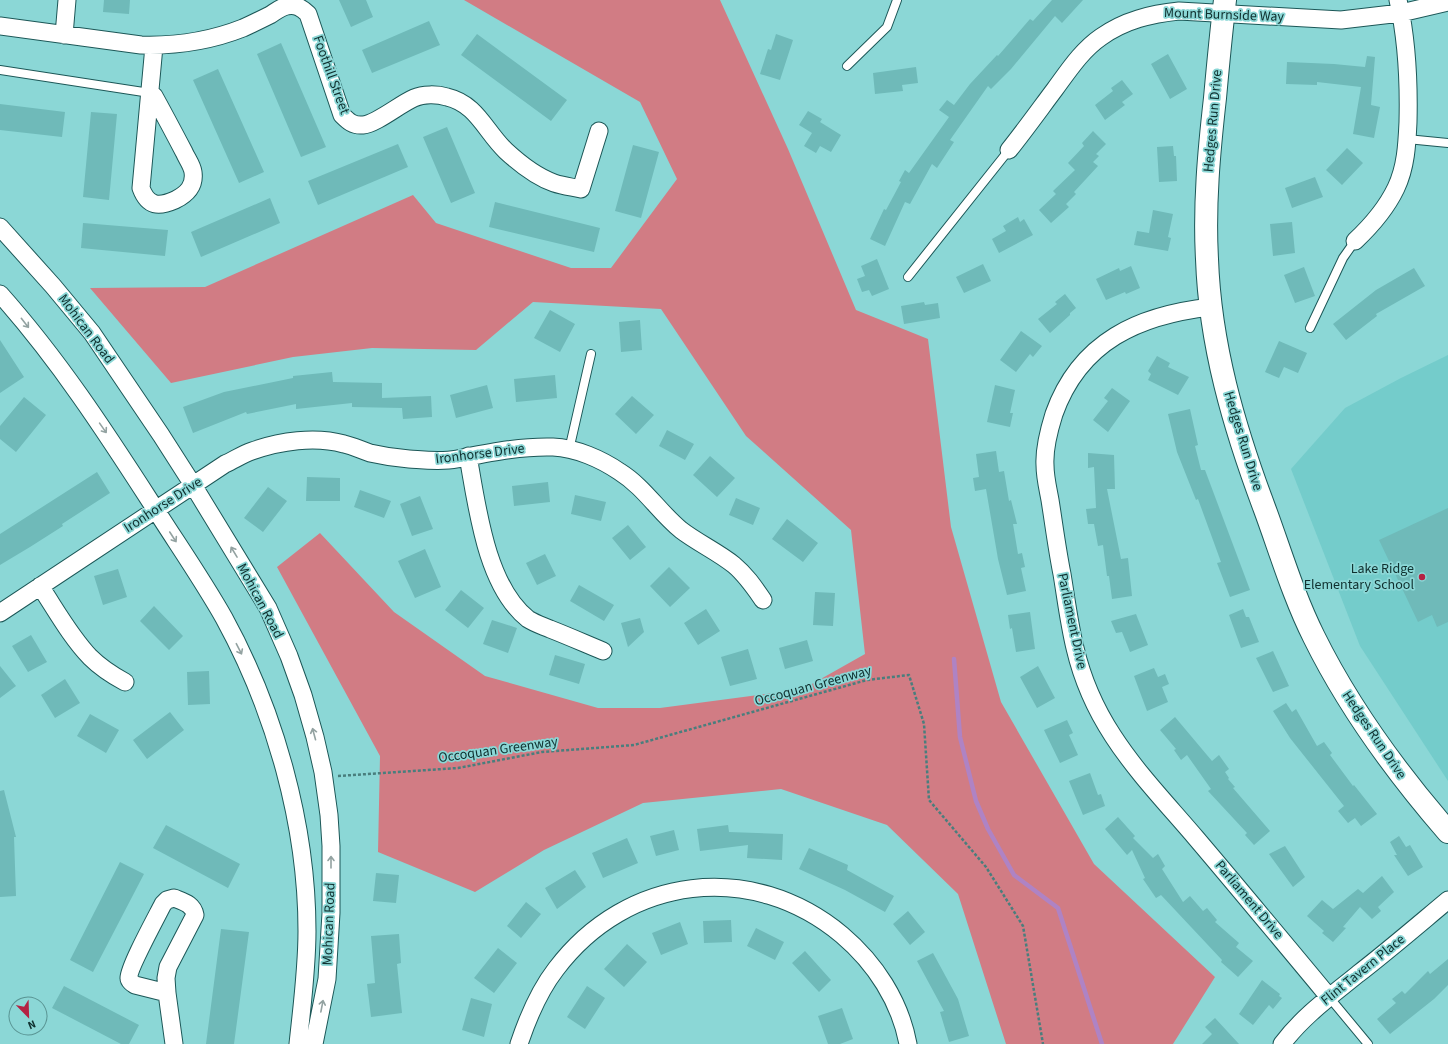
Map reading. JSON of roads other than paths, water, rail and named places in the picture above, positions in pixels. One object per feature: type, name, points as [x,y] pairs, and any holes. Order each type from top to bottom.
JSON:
[{"type":"street","points":[[64,0],[64,35]]},
{"type":"street","name":"Mount Burnside Way","points":[[1009,150],[1081,54],[1101,37],[1136,19],[1157,13],[1224,7],[1340,20],[1400,6],[1448,2]]},
{"type":"street","name":"Foothill Street","points":[[0,26],[154,46],[187,43],[215,37],[243,28],[285,6],[293,5],[301,7],[308,14],[342,115],[355,125],[364,126],[373,122],[415,98],[430,95],[445,96],[456,99],[464,103],[477,114],[490,134],[506,151],[525,166],[554,183],[581,189],[599,131]]},
{"type":"street","points":[[1355,241],[1377,219],[1389,202],[1397,187],[1404,166],[1409,95],[1407,53],[1400,6]]},
{"type":"street","name":"Hedges Run Drive","points":[[1224,7],[1209,151],[1207,260],[1211,307],[1219,356],[1230,403],[1246,458],[1313,636],[1340,685],[1370,732],[1402,777],[1448,832]]},
{"type":"street","points":[[150,93],[154,96],[170,125],[193,171],[193,180],[190,189],[184,196],[164,204],[150,202],[144,196],[141,188],[154,46]]},
{"type":"street","name":"Mohican Road","points":[[0,227],[53,286],[92,333],[193,485],[268,608],[289,656],[303,695],[315,737],[329,816],[331,846],[331,913],[327,979],[314,1044]]},
{"type":"street","name":"Mohican Road","points":[[0,294],[19,315],[60,367],[106,432],[224,618],[245,661],[264,707],[289,789],[298,834],[303,874],[307,930],[306,978],[298,1044]]},
{"type":"street","name":"Parliament Drive","points":[[1211,307],[1189,309],[1163,315],[1137,324],[1112,337],[1088,359],[1076,373],[1057,405],[1047,441],[1045,464],[1055,537],[1075,648],[1083,674],[1096,705],[1112,735],[1132,763],[1329,997]]},
{"type":"street","name":"Ironhorse Drive","points":[[0,613],[225,464],[251,451],[275,444],[294,441],[319,441],[344,444],[370,453],[396,458],[429,461],[456,459],[516,448],[553,447],[585,454],[622,472],[643,490],[681,529],[698,542],[734,565],[751,583],[763,600]]},
{"type":"street","points":[[468,456],[487,546],[495,572],[510,600],[529,619],[603,651]]},
{"type":"street","points":[[40,586],[77,641],[90,657],[106,671],[125,682]]},
{"type":"street","points":[[519,1044],[526,1022],[541,992],[556,968],[574,947],[597,928],[643,900],[683,889],[709,887],[736,888],[761,892],[799,907],[829,925],[850,942],[866,958],[882,980],[893,997],[902,1019],[908,1044]]},
{"type":"street","points":[[167,994],[135,985],[130,982],[129,976],[135,959],[163,904],[167,900],[174,898],[194,909],[195,915],[168,967],[166,978],[174,1044]]},
{"type":"street","name":"Flint Tavern Place","points":[[1282,1044],[1304,1020],[1329,997],[1448,900]]},
{"type":"lane","points":[[847,66],[887,27],[897,0]]},
{"type":"lane","points":[[0,70],[150,93]]},
{"type":"lane","points":[[1407,139],[1448,143]]},
{"type":"lane","points":[[908,277],[1009,150]]},
{"type":"lane","points":[[1310,328],[1343,258],[1355,241]]},
{"type":"lane","points":[[569,450],[591,354]]},
{"type":"lane","points":[[1329,997],[1368,1044]]},
{"type":"waterway","points":[[954,659],[960,737],[976,801],[988,829],[1014,875],[1058,908],[1102,1044]]},
{"type":"place","name":"Lake Ridge Elementary School","points":[[1422,577]]}]
